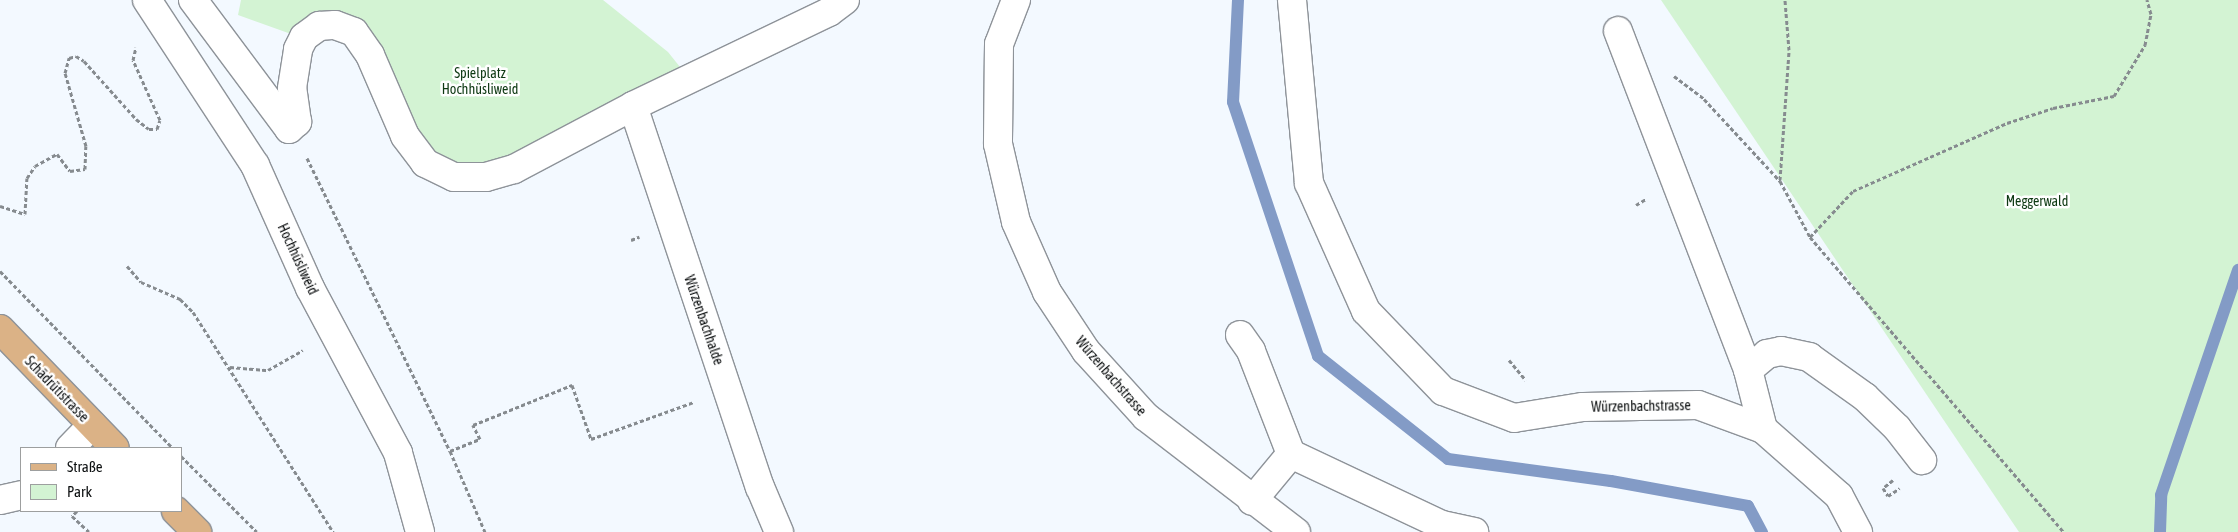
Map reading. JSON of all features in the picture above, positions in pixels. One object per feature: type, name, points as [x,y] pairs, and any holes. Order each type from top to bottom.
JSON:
[{"type":"main road","name":"Schädrütistrasse","points":[[0,329],[114,447]]},
{"type":"street","points":[[193,0],[284,126],[294,129],[297,122],[292,88],[298,49],[304,37],[319,26],[336,25],[354,32],[370,56],[405,136],[425,162],[454,177],[486,177],[514,169],[632,106],[829,12],[845,0]]},
{"type":"street","name":"Würzenbachstrasse","points":[[1016,0],[999,44],[998,144],[1016,222],[1047,292],[1086,351],[1146,417],[1252,501],[1296,532]]},
{"type":"street","name":"Würzenbachstrasse","points":[[1292,0],[1309,183],[1366,311],[1443,391],[1514,418],[1583,408],[1698,405],[1763,429],[1838,496],[1858,532]]},
{"type":"street","name":"Hochhüsliweid","points":[[154,2],[255,165],[310,288],[398,453],[420,532]]},
{"type":"street","points":[[1618,31],[1748,370],[1763,429]]},
{"type":"street","name":"Würzenbachhalde","points":[[632,106],[760,487],[779,532]]},
{"type":"street","points":[[1240,335],[1251,351],[1292,454],[1442,525],[1474,532]]},
{"type":"street","points":[[1748,370],[1767,354],[1781,351],[1809,356],[1865,397],[1897,428],[1922,460]]},
{"type":"street","points":[[71,447],[92,425]]},
{"type":"street","points":[[1252,501],[1292,454]]},
{"type":"street","points":[[0,500],[20,495]]},
{"type":"path","points":[[1780,181],[1789,50],[1785,0]]},
{"type":"path","points":[[1810,237],[1853,191],[2007,123],[2052,108],[2114,96],[2146,44],[2151,14],[2147,0]]},
{"type":"path","points":[[0,206],[24,214],[27,178],[36,166],[57,154],[70,171],[85,169],[86,146],[65,73],[69,58],[76,56],[84,61],[136,119],[148,129],[157,129],[160,120],[133,60],[134,48],[140,43]]},
{"type":"path","points":[[1672,74],[1704,99],[1780,181],[1810,237],[2064,532]]},
{"type":"path","points":[[294,129],[450,451],[485,532]]},
{"type":"path","points":[[128,266],[141,282],[180,299],[193,312],[333,532]]},
{"type":"path","points":[[0,271],[172,447]]},
{"type":"path","points":[[229,367],[268,370],[305,349]]},
{"type":"path","points":[[450,451],[480,439],[473,425],[572,385],[591,440],[728,390]]},
{"type":"path","points":[[182,457],[257,532]]},
{"type":"path","points":[[76,512],[72,516],[89,532]]},
{"type":"green space","name":"Spielplatz Hochhüsliweid","points":[[241,0],[603,0],[668,52],[684,72],[517,157],[473,168],[453,166],[416,138],[371,39],[291,34],[238,15]]},
{"type":"green space","name":"Meggerwald","points":[[1661,0],[2238,0],[2238,532],[2019,532]]},
{"type":"waterway","points":[[1238,0],[1233,102],[1318,356],[1448,459],[1611,481],[1748,506],[1762,532]]},
{"type":"waterway","points":[[2160,532],[2161,495],[2238,270]]}]
